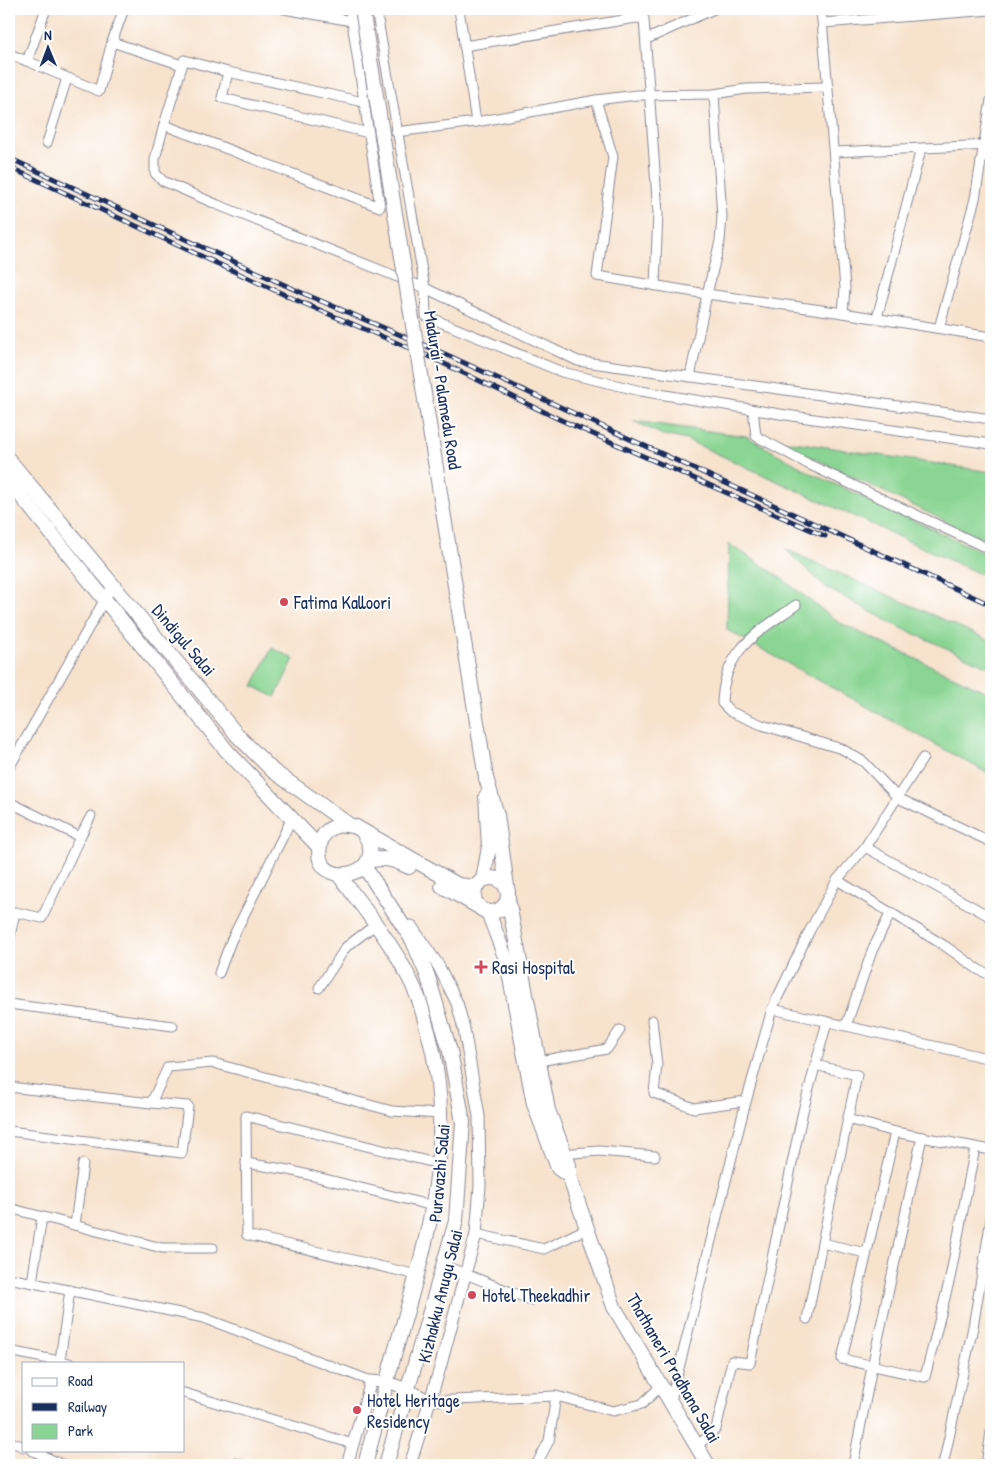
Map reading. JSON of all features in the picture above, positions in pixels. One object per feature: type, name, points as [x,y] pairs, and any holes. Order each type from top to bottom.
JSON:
[{"type":"main road","name":"Madurai - Palamedu Road","points":[[362,9],[486,778],[489,847],[479,884]]},
{"type":"main road","name":"Dindigul Salai","points":[[9,460],[252,750],[272,771],[348,824]]},
{"type":"main road","name":"Dindigul Salai","points":[[11,490],[227,751],[291,820],[319,847]]},
{"type":"main road","name":"Madurai - Palamedu Road","points":[[486,778],[497,815],[508,896]]},
{"type":"main road","points":[[348,824],[458,885],[479,884],[492,878],[502,881],[508,896],[503,908],[483,909],[392,859],[382,858],[366,864],[353,874],[339,875],[332,872],[322,862],[319,847],[326,832],[332,827],[348,824]]},
{"type":"main road","points":[[362,831],[370,845],[366,864]]},
{"type":"main road","name":"Puravazhi Salai","points":[[366,864],[384,897],[413,941],[428,977],[450,1052],[463,1122],[456,1221],[386,1465]]},
{"type":"main road","name":"Puravazhi Salai","points":[[339,875],[389,942],[418,995],[434,1056],[441,1114],[440,1164],[433,1206],[417,1275],[364,1465]]},
{"type":"main road","points":[[479,884],[474,897],[483,909]]},
{"type":"main road","name":"Thathaneri Pradhana Salai","points":[[508,896],[548,1110],[559,1154]]},
{"type":"main road","name":"Thathaneri Pradhana Salai","points":[[483,909],[507,962],[534,1104],[559,1154],[569,1165],[569,1176],[614,1307],[708,1465]]},
{"type":"street","points":[[27,61],[46,9]]},
{"type":"street","points":[[9,54],[99,91],[112,42],[124,9]]},
{"type":"street","points":[[284,9],[352,22]]},
{"type":"street","points":[[164,125],[380,207],[350,9]]},
{"type":"street","points":[[376,9],[396,132],[426,288],[426,316],[562,372],[641,391],[753,410],[991,444]]},
{"type":"street","points":[[459,9],[476,122]]},
{"type":"street","points":[[647,39],[714,9]]},
{"type":"street","points":[[821,9],[826,87],[834,152],[845,288],[843,313]]},
{"type":"street","points":[[823,23],[991,10]]},
{"type":"street","points":[[464,46],[641,17],[646,24],[658,213],[655,286]]},
{"type":"street","points":[[112,42],[182,65]]},
{"type":"street","points":[[363,102],[228,72],[184,60],[155,159],[155,173],[163,180],[218,205],[426,288],[578,361],[991,419]]},
{"type":"street","points":[[228,72],[222,98],[368,133]]},
{"type":"street","points":[[47,143],[67,78]]},
{"type":"street","points":[[396,132],[476,122],[596,100],[649,94],[714,94],[746,89],[826,87]]},
{"type":"street","points":[[690,377],[720,241],[722,217],[714,94]]},
{"type":"street","points":[[596,100],[614,157],[597,276],[991,337]]},
{"type":"street","points":[[939,328],[975,199],[987,146],[991,100]]},
{"type":"street","points":[[834,152],[987,146]]},
{"type":"street","points":[[877,318],[921,148]]},
{"type":"street","points":[[753,410],[756,436],[808,464],[991,550]]},
{"type":"street","points":[[9,768],[112,585]]},
{"type":"street","points":[[796,605],[756,634],[732,658],[723,683],[722,703],[731,712],[762,725],[842,749],[864,762],[898,798],[991,842]]},
{"type":"street","points":[[670,1404],[746,1101],[772,1010],[810,930],[838,880],[865,847],[923,758]]},
{"type":"street","points":[[9,802],[80,837]]},
{"type":"street","points":[[9,941],[15,912],[42,918],[91,816]]},
{"type":"street","points":[[219,973],[231,941],[291,820]]},
{"type":"street","points":[[865,847],[988,916]]},
{"type":"street","points":[[838,880],[891,912],[979,970],[991,975]]},
{"type":"street","name":"Kizhakku Anugu Salai","points":[[384,897],[390,897],[438,965],[457,1003],[464,1029],[479,1116],[480,1186],[476,1234],[440,1368],[410,1465]]},
{"type":"street","points":[[846,1026],[872,951],[891,912]]},
{"type":"street","points":[[318,988],[346,947],[375,925]]},
{"type":"street","points":[[9,1004],[173,1026]]},
{"type":"street","points":[[772,1010],[991,1059]]},
{"type":"street","points":[[652,1020],[658,1065],[654,1094],[694,1108],[746,1101]]},
{"type":"street","points":[[696,1447],[716,1429],[732,1361],[750,1363],[826,1022]]},
{"type":"street","points":[[539,1061],[607,1049],[620,1030]]},
{"type":"street","points":[[150,1103],[168,1067],[214,1064],[392,1112],[441,1114]]},
{"type":"street","points":[[807,1319],[857,1075],[815,1065]]},
{"type":"street","points":[[9,1087],[188,1106],[182,1153],[9,1130]]},
{"type":"street","points":[[417,1275],[247,1236],[246,1116],[440,1164]]},
{"type":"street","points":[[847,1118],[896,1132],[991,1150]]},
{"type":"street","points":[[896,1132],[842,1359],[872,1367],[924,1377],[950,1278],[975,1148]]},
{"type":"street","points":[[853,1465],[872,1367],[922,1137]]},
{"type":"street","points":[[559,1154],[599,1151],[654,1156]]},
{"type":"street","points":[[246,1163],[288,1170],[433,1206]]},
{"type":"street","points":[[75,1225],[83,1164]]},
{"type":"street","points":[[9,1208],[162,1248],[213,1248]]},
{"type":"street","points":[[32,1282],[42,1217]]},
{"type":"street","points":[[944,1465],[973,1326],[991,1219]]},
{"type":"street","points":[[476,1234],[544,1249],[588,1228]]},
{"type":"street","points":[[822,1243],[866,1253]]},
{"type":"street","points":[[443,1265],[531,1300]]},
{"type":"street","points":[[9,1278],[204,1318],[371,1381],[386,1381],[408,1389],[429,1402],[556,1396],[613,1410],[642,1404],[661,1386]]},
{"type":"street","points":[[9,1351],[64,1362],[70,1290]]},
{"type":"street","points":[[347,1465],[371,1381]]},
{"type":"street","points":[[185,1393],[353,1444]]},
{"type":"street","points":[[536,1465],[549,1440],[556,1396]]},
{"type":"street","points":[[986,1465],[991,1432]]},
{"type":"street","points":[[9,1441],[22,1446]]},
{"type":"street","points":[[35,1452],[62,1465]]},
{"type":"green space","points":[[633,421],[746,436],[811,473],[991,556],[991,579],[687,440],[663,435]]},
{"type":"green space","points":[[774,439],[991,472],[991,543]]},
{"type":"green space","points":[[729,544],[777,575],[838,622],[991,694],[991,775],[727,630]]},
{"type":"green space","points":[[785,549],[991,641],[991,668],[897,626],[827,588]]},
{"type":"green space","points":[[272,648],[294,659],[275,697],[253,686]]},
{"type":"railway","points":[[9,158],[300,292],[445,354],[991,605]]},
{"type":"railway","points":[[9,167],[296,300],[428,356],[561,420],[825,536]]},
{"type":"place","name":"Fatima Kalloori","points":[[284,602]]},
{"type":"place","name":"Rasi Hospital","points":[[481,967]]},
{"type":"place","name":"Hotel Theekadhir","points":[[472,1295]]},
{"type":"place","name":"Hotel Heritage Residency","points":[[357,1410]]}]
